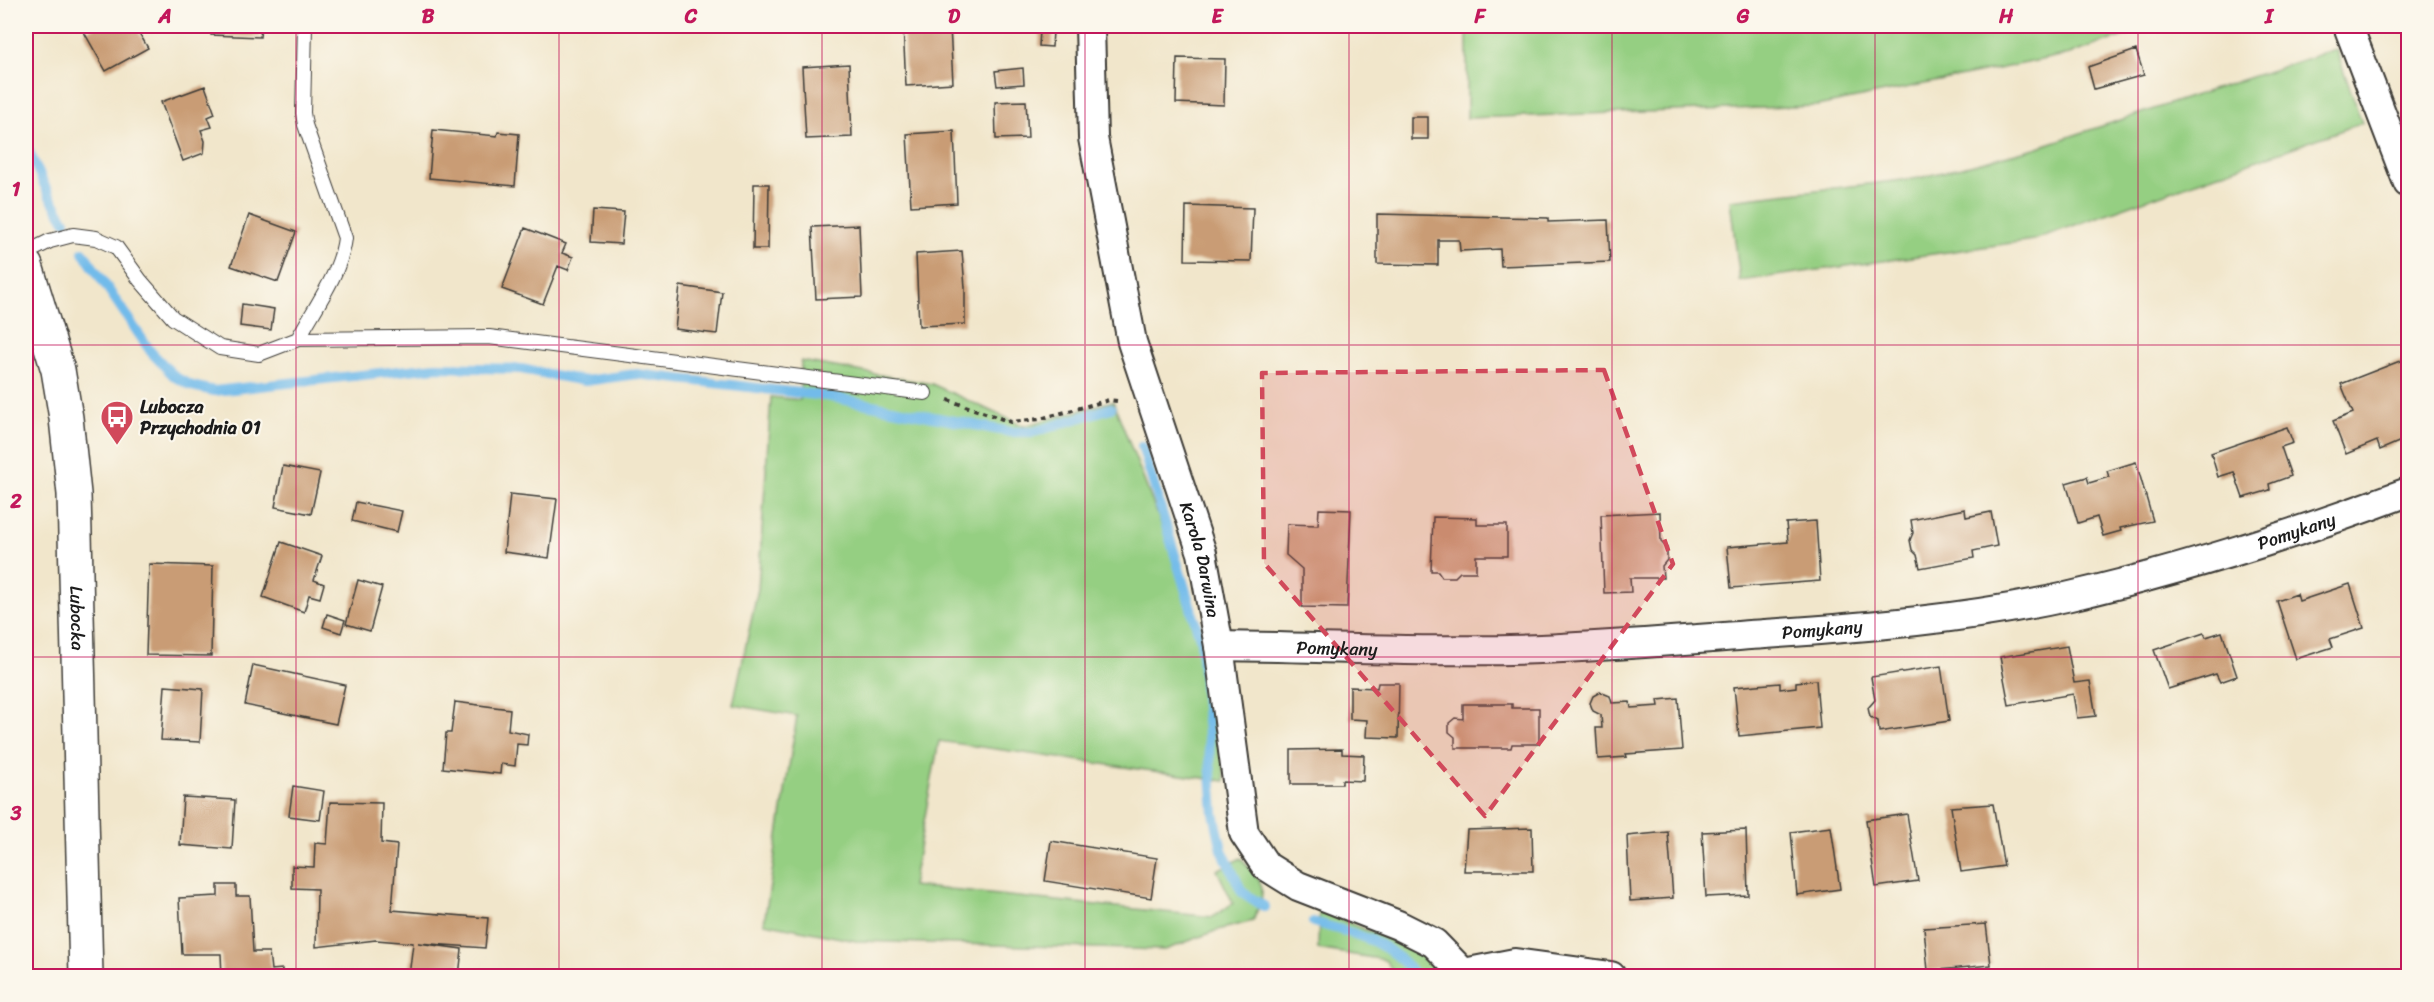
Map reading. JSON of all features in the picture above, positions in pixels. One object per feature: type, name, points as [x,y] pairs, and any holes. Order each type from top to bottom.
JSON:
[{"type":"street","name":"Karola Darwina","points":[[1090,26],[1093,138],[1132,342],[1202,553],[1219,645],[1244,833],[1266,866],[1298,886],[1398,925],[1434,943],[1465,975]]},
{"type":"street","points":[[2348,26],[2409,183]]},
{"type":"street","name":"Lubocka","points":[[26,266],[58,369],[74,494],[86,976]]},
{"type":"street","name":"Pomykany","points":[[1219,645],[1507,650],[1880,626],[1937,619],[2064,597],[2195,564],[2315,527],[2409,492]]},
{"type":"street","points":[[1465,975],[1515,963],[1611,976]]},
{"type":"lane","points":[[298,339],[334,273],[344,250],[345,238],[305,125],[303,113],[305,26]]},
{"type":"lane","points":[[26,253],[50,241],[72,235],[96,238],[116,247],[140,280],[173,318],[220,348],[259,354],[298,339],[489,337],[925,393]]},
{"type":"path","points":[[925,393],[1011,422],[1040,419],[1109,400],[1126,403]]},
{"type":"highlighted area","points":[[1604,370],[1673,564],[1485,816],[1264,563],[1262,373]]},
{"type":"green space","points":[[1467,26],[2153,26],[2070,54],[1817,106],[1467,118]]},
{"type":"green space","points":[[2336,49],[2362,123],[2033,240],[1740,281],[1730,200],[1920,178],[2035,148]]},
{"type":"green space","points":[[801,361],[932,384],[1024,426],[1113,401],[1210,649],[1225,781],[939,741],[912,886],[1213,917],[1233,903],[1217,870],[1241,858],[1262,887],[1261,900],[1253,921],[1218,930],[1165,950],[856,941],[764,923],[797,716],[733,705],[758,589],[771,397],[800,400]]},
{"type":"green space","points":[[1319,910],[1430,957],[1456,976],[1396,976],[1385,960],[1318,949]]},
{"type":"building","points":[[97,26],[135,26],[148,48],[106,71],[84,32]]},
{"type":"building","points":[[194,26],[261,26],[260,37],[211,35],[211,29],[193,29]]},
{"type":"building","points":[[903,26],[950,26],[953,83],[906,86]]},
{"type":"building","points":[[1040,30],[1053,31],[1052,47],[1039,46]]},
{"type":"building","points":[[2136,50],[2144,75],[2094,89],[2088,67]]},
{"type":"building","points":[[1177,58],[1225,59],[1224,105],[1176,103]]},
{"type":"building","points":[[849,64],[852,137],[806,139],[802,67]]},
{"type":"building","points":[[1023,68],[1024,84],[997,86],[995,71]]},
{"type":"building","points":[[205,86],[215,114],[208,117],[212,127],[201,130],[205,141],[204,153],[183,161],[161,102]]},
{"type":"building","points":[[1026,101],[1028,138],[996,139],[995,102]]},
{"type":"building","points":[[1411,117],[1428,117],[1428,139],[1411,139]]},
{"type":"building","points":[[433,130],[497,136],[498,132],[519,134],[515,186],[429,178]]},
{"type":"building","points":[[954,131],[957,203],[911,206],[907,134]]},
{"type":"building","points":[[754,184],[769,184],[768,249],[753,249]]},
{"type":"building","points":[[1186,206],[1253,208],[1251,261],[1185,260]]},
{"type":"building","points":[[593,210],[624,212],[621,244],[591,242]]},
{"type":"building","points":[[1377,214],[1548,218],[1548,222],[1608,220],[1610,262],[1501,266],[1500,249],[1460,251],[1459,240],[1438,240],[1438,265],[1377,264]]},
{"type":"building","points":[[249,215],[296,232],[278,282],[231,266]]},
{"type":"building","points":[[859,225],[862,297],[816,299],[812,227]]},
{"type":"building","points":[[525,228],[566,244],[562,253],[573,257],[568,270],[558,266],[543,304],[502,289]]},
{"type":"building","points":[[962,251],[965,324],[919,326],[916,254]]},
{"type":"building","points":[[680,286],[722,292],[717,334],[675,329]]},
{"type":"building","points":[[242,304],[274,309],[271,330],[240,326]]},
{"type":"building","points":[[2405,359],[2408,368],[2408,438],[2380,450],[2377,441],[2346,454],[2333,421],[2353,413],[2341,384]]},
{"type":"building","points":[[2287,427],[2293,443],[2281,447],[2291,476],[2269,484],[2270,490],[2243,498],[2234,472],[2218,477],[2211,453]]},
{"type":"building","points":[[2136,462],[2153,521],[2120,528],[2121,531],[2103,536],[2097,517],[2078,523],[2066,483],[2087,477],[2089,483],[2109,477],[2107,471]]},
{"type":"building","points":[[283,466],[320,473],[311,514],[275,507]]},
{"type":"building","points":[[510,494],[557,499],[549,558],[504,552]]},
{"type":"building","points":[[356,502],[402,511],[397,532],[352,521]]},
{"type":"building","points":[[1319,509],[1351,510],[1347,608],[1302,607],[1302,569],[1286,555],[1287,524],[1318,525]]},
{"type":"building","points":[[1965,509],[1966,517],[1991,512],[1997,546],[1973,551],[1974,558],[1920,568],[1910,540],[1913,533],[1911,520]]},
{"type":"building","points":[[1660,512],[1661,542],[1667,548],[1667,560],[1662,566],[1663,578],[1630,578],[1631,592],[1604,593],[1601,515]]},
{"type":"building","points":[[1433,517],[1477,518],[1477,525],[1507,525],[1507,556],[1476,556],[1476,572],[1460,572],[1455,577],[1442,577],[1438,571],[1431,571]]},
{"type":"building","points":[[1816,521],[1820,581],[1731,588],[1727,547],[1788,542],[1786,523]]},
{"type":"building","points":[[281,542],[322,556],[314,580],[324,584],[320,598],[309,595],[304,612],[263,597]]},
{"type":"building","points":[[149,564],[213,566],[211,656],[146,655]]},
{"type":"building","points":[[358,580],[382,587],[370,631],[346,624]]},
{"type":"building","points":[[2350,584],[2364,628],[2330,639],[2333,647],[2296,659],[2277,601],[2297,594],[2299,601]]},
{"type":"building","points":[[327,614],[345,620],[341,633],[323,627]]},
{"type":"building","points":[[2222,632],[2237,676],[2220,682],[2216,674],[2168,689],[2154,650],[2204,633],[2206,637]]},
{"type":"building","points":[[26,641],[31,642],[27,722],[26,722]]},
{"type":"building","points":[[2067,646],[2074,683],[2090,681],[2096,716],[2077,718],[2073,694],[2009,705],[2000,657]]},
{"type":"building","points":[[253,665],[345,685],[336,724],[245,705]]},
{"type":"building","points":[[1941,666],[1949,721],[1879,732],[1878,721],[1870,717],[1868,708],[1875,700],[1871,677]]},
{"type":"building","points":[[1816,680],[1820,728],[1739,736],[1734,687],[1780,683],[1780,689],[1796,687],[1796,682]]},
{"type":"building","points":[[1378,683],[1399,683],[1398,738],[1366,737],[1367,720],[1350,719],[1350,687],[1377,688]]},
{"type":"building","points":[[165,686],[203,689],[200,742],[161,740]]},
{"type":"building","points":[[1600,692],[1610,696],[1612,703],[1630,702],[1631,708],[1659,706],[1658,700],[1678,698],[1682,750],[1626,754],[1627,757],[1598,759],[1596,728],[1602,728],[1601,715],[1593,711],[1590,703],[1593,696]]},
{"type":"building","points":[[455,702],[510,709],[508,730],[528,734],[527,745],[517,744],[515,766],[501,764],[500,774],[443,768],[446,733],[451,733]]},
{"type":"building","points":[[1463,704],[1512,704],[1512,708],[1539,708],[1539,744],[1512,744],[1511,748],[1455,748],[1455,737],[1449,732],[1449,723],[1455,718],[1463,719]]},
{"type":"building","points":[[1342,749],[1342,754],[1364,755],[1363,781],[1342,780],[1342,784],[1291,784],[1291,750]]},
{"type":"building","points":[[293,786],[324,791],[320,820],[289,816]]},
{"type":"building","points":[[183,797],[235,800],[232,849],[180,845]]},
{"type":"building","points":[[330,802],[382,803],[381,843],[397,845],[392,910],[488,918],[485,948],[418,943],[462,949],[459,976],[409,976],[413,943],[376,940],[316,947],[317,889],[292,888],[292,866],[314,867],[315,843],[327,844]]},
{"type":"building","points":[[1993,804],[2004,866],[1961,872],[1951,807]]},
{"type":"building","points":[[1907,814],[1918,881],[1876,887],[1866,820]]},
{"type":"building","points":[[1831,827],[1840,889],[1797,895],[1791,832]]},
{"type":"building","points":[[1532,828],[1533,871],[1464,871],[1467,830]]},
{"type":"building","points":[[1746,830],[1748,895],[1706,897],[1702,832]]},
{"type":"building","points":[[1668,832],[1673,898],[1630,901],[1627,836]]},
{"type":"building","points":[[1051,841],[1157,858],[1151,898],[1045,881]]},
{"type":"building","points":[[218,885],[236,885],[236,896],[250,896],[253,952],[269,952],[271,970],[282,969],[282,976],[222,976],[221,954],[182,954],[179,898],[218,896]]},
{"type":"building","points":[[1986,924],[1991,965],[1928,971],[1924,928]]},
{"type":"waterway","points":[[26,145],[49,195],[65,221]]},
{"type":"waterway","points":[[83,252],[151,352],[175,377],[192,386],[214,391],[436,367],[521,369],[585,381],[636,374],[826,396],[1010,432],[1034,432],[1111,408]]},
{"type":"waterway","points":[[1142,446],[1201,641],[1214,813],[1222,850],[1242,892],[1265,907]]},
{"type":"waterway","points":[[1313,922],[1357,935],[1382,946],[1394,954],[1416,976]]},
{"type":"place","name":"Lubocza Przychodnia 01","points":[[117,446]]}]
